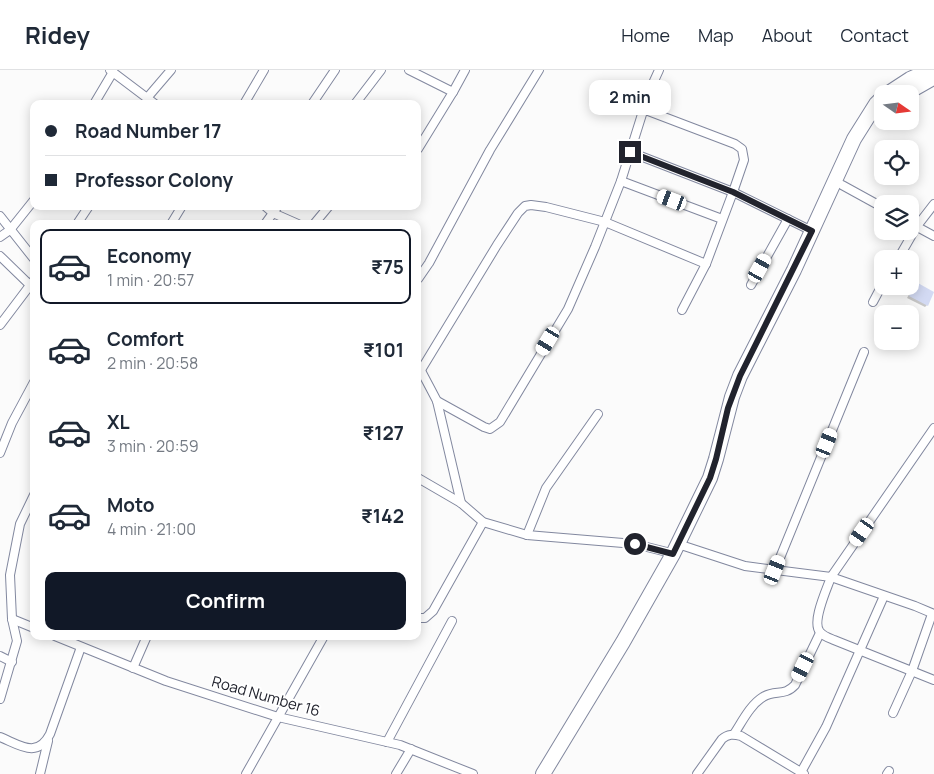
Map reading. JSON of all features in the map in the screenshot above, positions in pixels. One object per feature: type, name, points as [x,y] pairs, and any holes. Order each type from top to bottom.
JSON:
[{"type":"highway","points":[[901,85],[930,70]]},
{"type":"highway","points":[[919,86],[934,78]]},
{"type":"highway","points":[[543,774],[679,552],[710,478],[732,397],[740,376],[812,231],[854,139],[874,107]]},
{"type":"highway","points":[[550,774],[709,498],[717,479],[736,405],[744,385],[874,121]]},
{"type":"street","points":[[147,98],[171,70]]},
{"type":"street","points":[[246,100],[264,70]]},
{"type":"street","points":[[315,100],[335,70]]},
{"type":"street","points":[[358,100],[381,70]]},
{"type":"street","points":[[409,70],[452,92]]},
{"type":"street","points":[[421,144],[465,70]]},
{"type":"street","points":[[421,275],[490,150],[539,70]]},
{"type":"street","points":[[437,401],[484,427],[490,428],[500,422],[568,309],[621,181],[649,92],[659,70]]},
{"type":"street","points":[[96,100],[111,71],[150,100]]},
{"type":"street","points":[[643,110],[735,144],[742,149],[744,160],[733,192],[706,264],[682,310]]},
{"type":"street","points":[[630,152],[733,192],[812,231]]},
{"type":"street","points":[[621,181],[722,219]]},
{"type":"street","points":[[842,185],[874,203]]},
{"type":"street","points":[[919,218],[934,204]]},
{"type":"street","points":[[0,237],[10,230],[30,205]]},
{"type":"street","points":[[421,365],[497,245],[518,213],[525,206],[546,207],[605,222],[706,264]]},
{"type":"street","points":[[269,210],[289,220]]},
{"type":"street","points":[[268,220],[275,210]]},
{"type":"street","points":[[317,220],[326,210]]},
{"type":"street","points":[[0,216],[30,254]]},
{"type":"street","points":[[751,285],[788,219]]},
{"type":"street","points":[[919,227],[934,236]]},
{"type":"street","points":[[0,256],[30,283]]},
{"type":"street","points":[[0,325],[30,288]]},
{"type":"street","points":[[873,302],[877,295]]},
{"type":"street","points":[[775,570],[864,352]]},
{"type":"street","points":[[421,372],[437,401],[461,503]]},
{"type":"street","points":[[0,453],[12,423],[30,389]]},
{"type":"street","points":[[527,536],[546,488],[598,414]]},
{"type":"street","points":[[934,428],[830,577],[817,618],[820,633],[934,680]]},
{"type":"street","points":[[421,480],[461,503],[482,522],[527,536],[635,544],[745,566],[830,577],[933,614],[912,671],[893,713]]},
{"type":"street","points":[[0,699],[17,641],[12,619],[10,576],[20,524],[30,503]]},
{"type":"street","points":[[421,618],[425,618],[433,611],[482,522]]},
{"type":"street","points":[[697,774],[722,739],[727,735],[734,734],[741,736],[802,773],[826,727],[884,596]]},
{"type":"street","points":[[12,619],[30,626]]},
{"type":"street","points":[[386,742],[452,621]]},
{"type":"street","points":[[734,734],[754,704],[770,693],[790,690],[820,633]]},
{"type":"street","name":"Road Number 16","points":[[64,640],[166,681],[278,717],[411,749],[473,774]]},
{"type":"street","points":[[133,668],[145,640]]},
{"type":"street","points":[[246,774],[322,640]]},
{"type":"street","points":[[0,737],[30,748],[36,748],[46,743],[81,647]]},
{"type":"street","points":[[0,656],[12,662]]},
{"type":"street","points":[[40,774],[50,734]]},
{"type":"street","points":[[396,774],[411,749]]},
{"type":"building","points":[[919,284],[934,292],[928,306],[909,296],[919,295]]},
{"type":"route","points":[[630,152],[733,192],[812,231],[740,376],[725,418],[710,478],[673,554],[635,544]]}]
